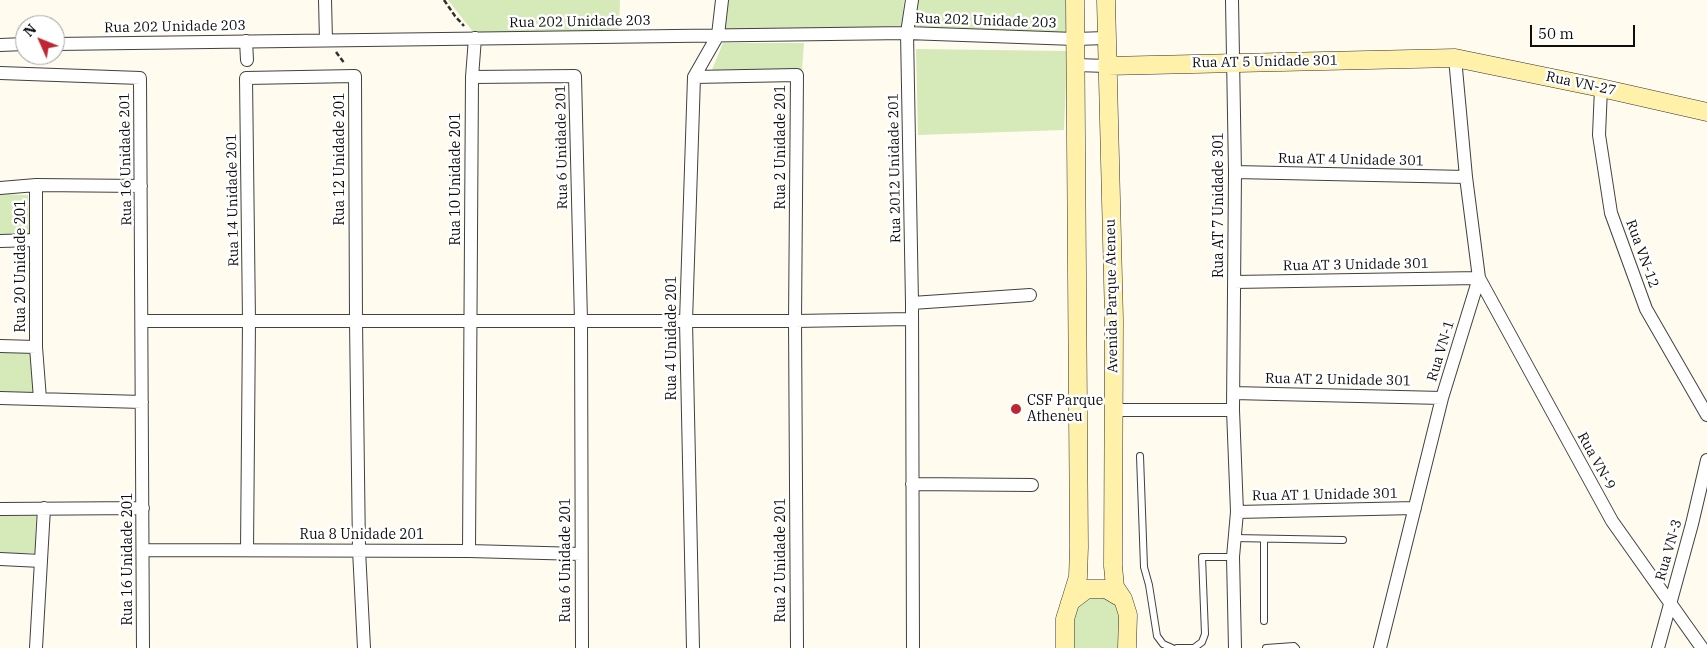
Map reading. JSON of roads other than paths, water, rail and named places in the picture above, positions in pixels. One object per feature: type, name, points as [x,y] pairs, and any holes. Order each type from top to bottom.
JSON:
[{"type":"street","points":[[325,0],[326,40]]},
{"type":"street","points":[[718,35],[722,0]]},
{"type":"street","name":"Rua 2012 Unidade 201","points":[[912,0],[907,33],[912,303],[913,648]]},
{"type":"street","points":[[1065,648],[1065,619],[1078,577],[1079,547],[1075,0]]},
{"type":"street","name":"Avenida Parque Ateneu","points":[[1106,0],[1114,319],[1113,566],[1115,587],[1123,599],[1128,615],[1128,648]]},
{"type":"street","name":"Rua AT 7 Unidade 301","points":[[1232,0],[1235,172],[1233,410],[1237,512],[1233,557],[1235,648]]},
{"type":"street","name":"Rua 202 Unidade 203","points":[[65,44],[907,33],[1075,39],[1106,38]]},
{"type":"street","name":"Rua 4 Unidade 201","points":[[693,648],[686,321],[694,77],[718,35]]},
{"type":"street","name":"Rua 10 Unidade 201","points":[[469,550],[472,77],[475,38]]},
{"type":"street","points":[[246,41],[247,60]]},
{"type":"street","points":[[0,45],[15,44]]},
{"type":"street","name":"Rua AT 5 Unidade 301","points":[[1076,65],[1107,66],[1455,58]]},
{"type":"street","name":"Rua VN-27","points":[[1455,58],[1707,112]]},
{"type":"street","name":"Rua VN-1","points":[[1380,648],[1442,398],[1479,278],[1466,177],[1455,58]]},
{"type":"street","name":"Rua 16 Unidade 201","points":[[0,73],[140,78],[143,648]]},
{"type":"street","name":"Rua 2 Unidade 201","points":[[694,77],[797,75],[795,322],[797,648]]},
{"type":"street","name":"Rua 12 Unidade 201","points":[[246,78],[355,76],[359,550],[364,648]]},
{"type":"street","name":"Rua 6 Unidade 201","points":[[472,77],[575,76],[581,321],[582,648]]},
{"type":"street","name":"Rua 14 Unidade 201","points":[[246,78],[249,321],[247,550]]},
{"type":"street","name":"Rua VN-12","points":[[1601,88],[1599,135],[1611,213],[1646,309],[1707,415]]},
{"type":"street","name":"Rua AT 4 Unidade 301","points":[[1235,172],[1466,177]]},
{"type":"street","name":"Rua 20 Unidade 201","points":[[0,188],[36,185],[142,186]]},
{"type":"street","name":"Rua 20 Unidade 201","points":[[36,185],[36,347],[40,399]]},
{"type":"street","points":[[0,241],[36,240]]},
{"type":"street","name":"Rua AT 3 Unidade 301","points":[[1234,282],[1479,278]]},
{"type":"street","name":"Rua VN-9","points":[[1479,278],[1612,521],[1702,648]]},
{"type":"street","points":[[912,303],[1030,295]]},
{"type":"street","points":[[142,321],[795,322],[911,319]]},
{"type":"street","points":[[0,346],[36,347]]},
{"type":"street","name":"Rua AT 2 Unidade 301","points":[[1233,393],[1442,398]]},
{"type":"street","points":[[0,398],[142,402]]},
{"type":"street","points":[[1114,410],[1233,410]]},
{"type":"street","name":"Rua VN-3","points":[[1658,648],[1692,524],[1707,460]]},
{"type":"street","points":[[912,484],[1032,485]]},
{"type":"street","points":[[36,648],[44,508]]},
{"type":"street","points":[[0,509],[143,508]]},
{"type":"street","name":"Rua AT 1 Unidade 301","points":[[1237,512],[1415,508]]},
{"type":"street","name":"Rua 8 Unidade 201","points":[[143,550],[469,550],[581,554]]},
{"type":"street","points":[[0,559],[41,561]]},
{"type":"street","points":[[1070,602],[1087,589],[1106,590],[1123,599]]},
{"type":"lane","points":[[1140,456],[1144,567],[1149,585],[1157,636],[1163,644],[1172,648]]},
{"type":"lane","points":[[1234,538],[1343,540]]},
{"type":"lane","points":[[1264,538],[1264,621]]},
{"type":"lane","points":[[1177,648],[1194,648],[1202,642],[1205,634],[1202,557],[1233,557]]},
{"type":"lane","points":[[1266,648],[1294,646],[1296,648]]},
{"type":"place","name":"CSF Parque Atheneu","points":[[1016,409]]}]
